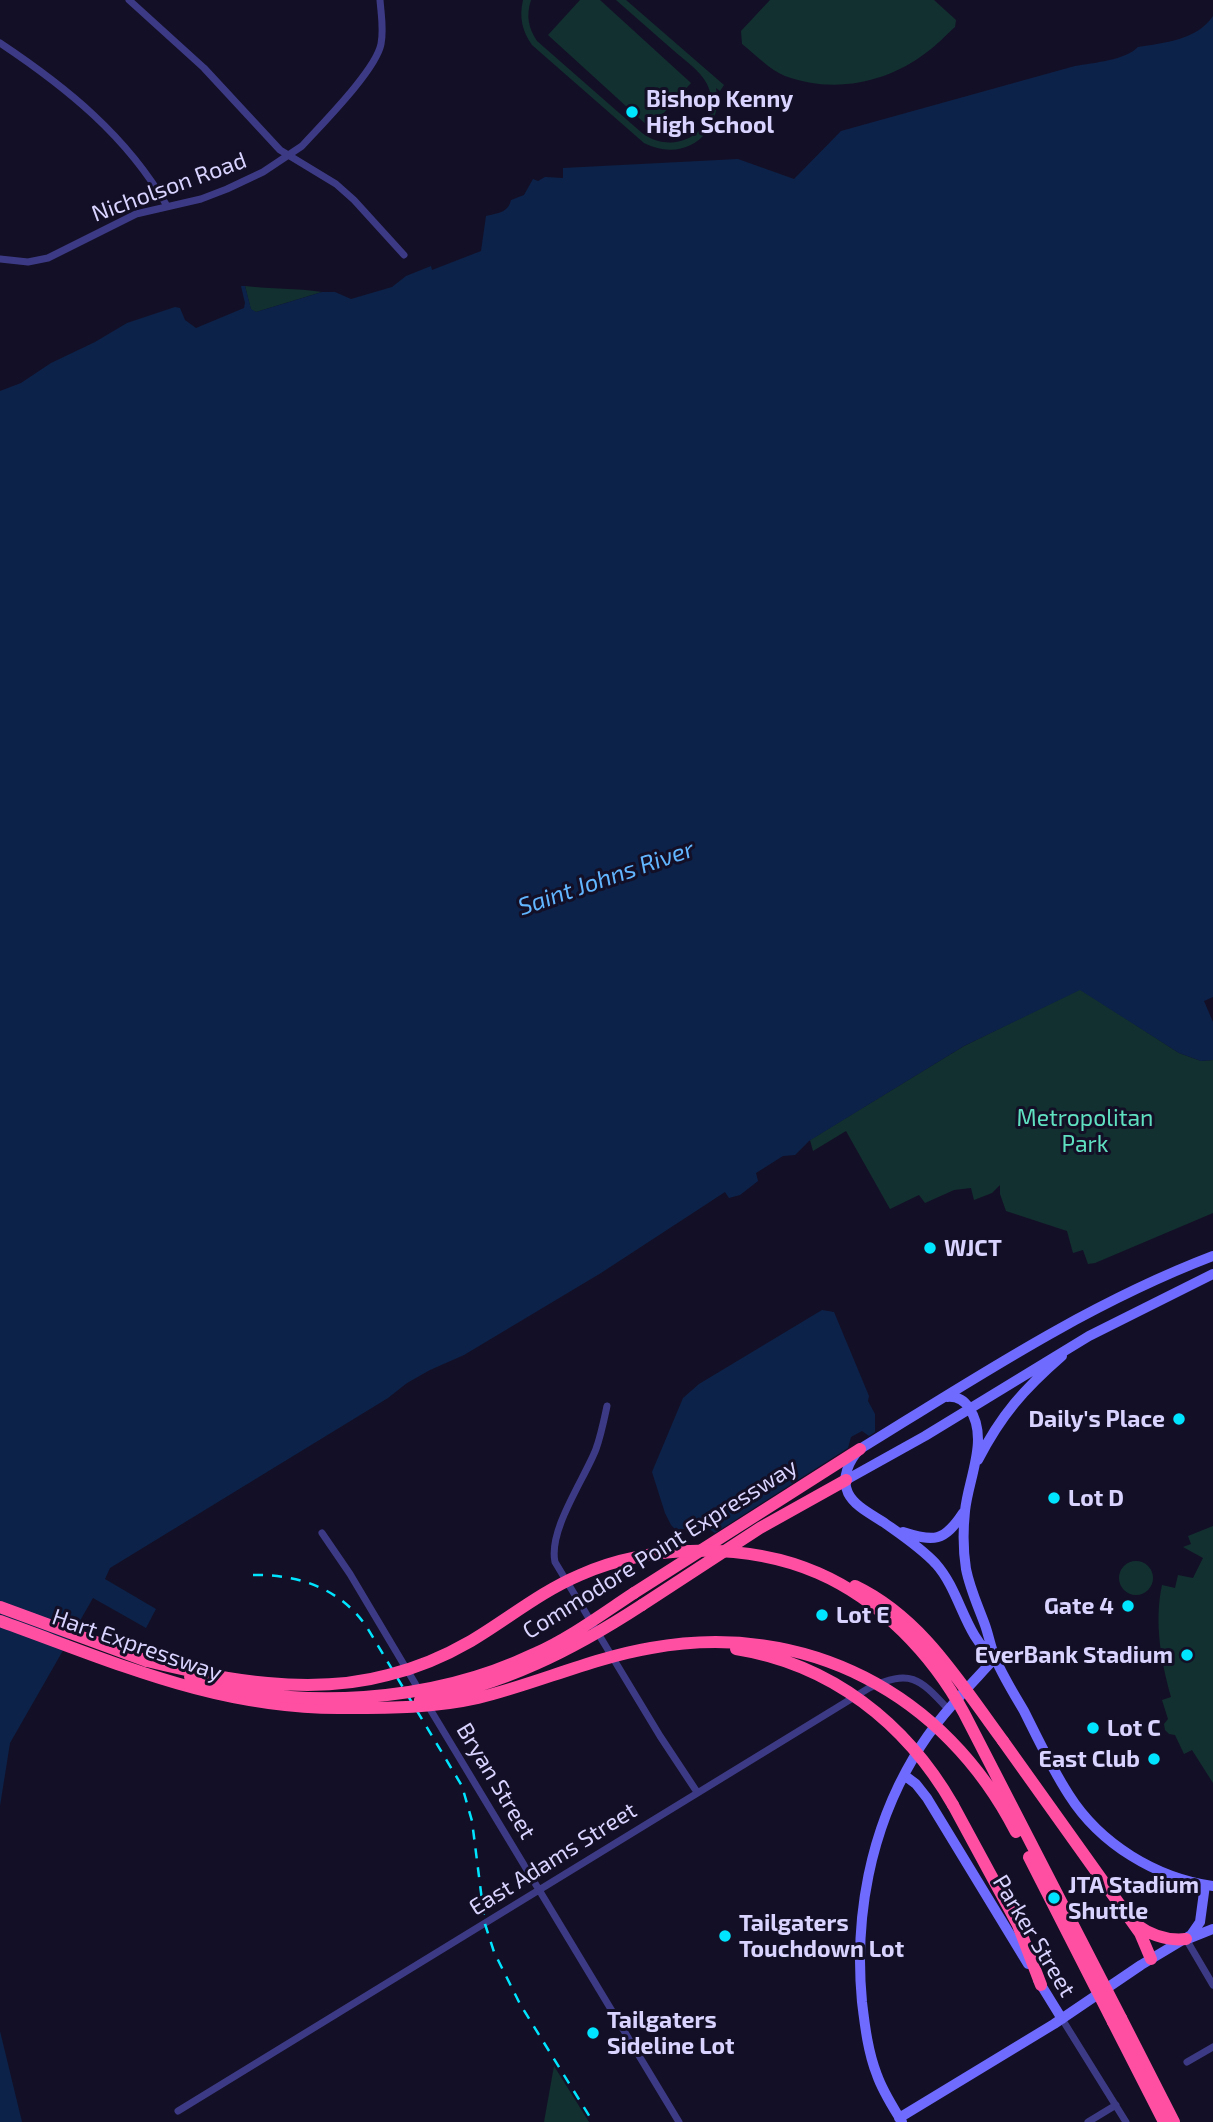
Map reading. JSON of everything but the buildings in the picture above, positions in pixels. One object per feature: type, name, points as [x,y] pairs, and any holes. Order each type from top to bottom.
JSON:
[{"type":"highway","name":"Commodore Point Expressway","points":[[147,1661],[209,1683],[267,1694],[324,1698],[400,1693],[462,1680],[527,1658],[571,1634],[860,1449]]},
{"type":"highway","name":"Commodore Point Expressway","points":[[346,1708],[427,1699],[504,1678],[576,1646],[760,1528],[846,1480]]},
{"type":"highway","points":[[147,1661],[261,1681],[311,1685],[349,1683],[388,1675],[440,1657],[478,1637],[554,1587],[587,1572],[630,1558],[676,1552],[717,1552],[781,1561],[864,1591],[916,1629],[945,1662],[1003,1741],[1144,1940],[1151,1959]]},
{"type":"highway","points":[[817,1573],[848,1590],[890,1621],[914,1643],[944,1679],[964,1713],[1117,2020],[1164,2122]]},
{"type":"highway","name":"Hart Expressway","points":[[0,1607],[147,1661]]},
{"type":"highway","name":"Hart Expressway","points":[[0,1620],[202,1692],[280,1706],[346,1708]]},
{"type":"highway","points":[[346,1708],[424,1707],[466,1700],[618,1656],[652,1648],[716,1641],[760,1644],[790,1650],[822,1659],[860,1675],[889,1690],[922,1714],[959,1748],[994,1793],[1174,2122]]},
{"type":"highway","points":[[652,1648],[697,1646],[744,1651],[787,1662],[832,1682],[872,1707],[903,1735],[930,1768],[953,1805],[1018,1926],[1041,1986]]},
{"type":"highway","points":[[1129,1918],[1139,1928],[1156,1937],[1186,1939]]},
{"type":"street","points":[[129,0],[204,68],[280,150],[336,184],[404,255]]},
{"type":"street","name":"Nicholson Road","points":[[0,258],[28,262],[48,258],[149,210],[201,199],[228,189],[290,156],[302,146],[373,64],[381,46],[380,0]]},
{"type":"street","points":[[0,43],[94,113],[139,164],[167,206]]},
{"type":"street","name":"Commodore Point Expressway","points":[[860,1449],[1041,1339],[1130,1292],[1213,1256]]},
{"type":"street","points":[[974,1471],[993,1433],[1017,1399],[1051,1366],[1088,1336],[1213,1274]]},
{"type":"street","name":"Commodore Point Expressway","points":[[846,1480],[925,1436],[1088,1336]]},
{"type":"street","points":[[945,1397],[959,1399],[970,1409],[978,1428],[963,1538],[967,1572],[995,1658],[1068,1795],[1095,1827],[1120,1848],[1150,1866],[1180,1878],[1209,1885],[1199,1922],[1195,1931],[1186,1939],[898,2121],[877,2076],[868,2045],[860,1984],[860,1931],[868,1874],[875,1844],[904,1775],[948,1709],[995,1658]]},
{"type":"street","points":[[607,1406],[596,1448],[565,1514],[555,1545],[555,1562],[697,1792]]},
{"type":"street","points":[[860,1449],[849,1464],[846,1480],[847,1491],[852,1499],[922,1550],[944,1573],[978,1642],[995,1658]]},
{"type":"street","points":[[895,1530],[923,1538],[938,1538],[950,1531],[965,1512]]},
{"type":"street","name":"Bryan Street","points":[[322,1533],[355,1583],[679,2122]]},
{"type":"street","name":"East Adams Street","points":[[177,2111],[859,1693],[892,1679],[909,1678],[921,1682],[948,1709]]},
{"type":"street","name":"Parker Street","points":[[904,1775],[925,1794],[1126,2122]]},
{"type":"street","points":[[1186,1939],[1213,1929]]},
{"type":"street","points":[[1186,1939],[1213,1985]]},
{"type":"street","points":[[1187,2062],[1213,2047]]},
{"type":"street","points":[[1088,2122],[1116,2105]]},
{"type":"green space","points":[[523,0],[531,0],[529,21],[537,41],[642,133],[656,140],[684,140],[705,125],[710,113],[711,99],[707,84],[692,66],[616,0],[626,0],[724,85],[720,91],[716,88],[717,104],[708,131],[687,147],[674,150],[659,149],[644,143],[532,45],[522,24]]},
{"type":"green space","points":[[580,0],[600,0],[691,83],[650,128],[548,35]]},
{"type":"green space","points":[[770,0],[934,0],[956,20],[955,27],[934,46],[895,71],[859,82],[822,84],[779,73],[742,44],[741,31]]},
{"type":"green space","points":[[245,286],[322,292],[256,312],[251,310]]},
{"type":"green space","name":"Metropolitan Park","points":[[1080,989],[1179,1053],[1201,1061],[1213,1060],[1213,1213],[1088,1264],[1083,1250],[1073,1253],[1067,1231],[1006,1211],[1000,1185],[992,1193],[974,1200],[971,1188],[954,1190],[925,1203],[919,1195],[890,1209],[846,1131],[813,1151],[810,1140],[964,1046]]},
{"type":"green space","name":"EverBank Stadium","points":[[1213,1526],[1213,1783],[1192,1750],[1184,1754],[1175,1735],[1165,1730],[1164,1724],[1168,1719],[1162,1700],[1171,1697],[1164,1670],[1159,1613],[1162,1585],[1175,1588],[1178,1575],[1193,1578],[1203,1558],[1183,1547],[1191,1544],[1188,1536]]},
{"type":"green space","points":[[1136,1561],[1148,1566],[1153,1578],[1148,1590],[1136,1595],[1124,1590],[1119,1578],[1124,1566]]},
{"type":"green space","points":[[554,2066],[589,2122],[544,2122]]},
{"type":"water","name":"Saint Johns River","points":[[1213,16],[1213,997],[1204,1001],[1213,1022],[1213,1060],[1201,1061],[1179,1053],[1080,990],[964,1046],[809,1141],[795,1155],[783,1156],[756,1173],[758,1181],[740,1195],[729,1198],[725,1192],[601,1273],[464,1355],[407,1383],[388,1398],[110,1568],[105,1579],[156,1609],[146,1628],[93,1598],[10,1743],[0,1806],[0,391],[21,383],[51,363],[127,323],[175,307],[180,308],[185,320],[196,328],[244,308],[241,286],[245,286],[251,309],[256,312],[322,292],[335,292],[351,299],[392,287],[406,276],[431,266],[432,270],[481,251],[486,216],[508,208],[511,200],[524,195],[533,179],[538,181],[545,177],[563,178],[563,168],[738,159],[794,179],[841,131],[1075,66],[1118,58],[1138,47],[1189,35]]},
{"type":"water","points":[[822,1310],[834,1312],[869,1396],[868,1401],[875,1414],[875,1432],[869,1436],[862,1431],[851,1437],[848,1448],[715,1533],[709,1529],[675,1529],[665,1513],[652,1472],[683,1398],[699,1384]]},
{"type":"water","points":[[0,2031],[22,2122],[0,2122]]},
{"type":"railway","points":[[253,1575],[287,1577],[318,1587],[346,1604],[368,1629],[462,1786],[472,1821],[485,1924],[494,1952],[520,2004],[593,2122]]},
{"type":"place","name":"Bishop Kenny High School","points":[[632,112]]},
{"type":"place","name":"WJCT","points":[[930,1248]]},
{"type":"place","name":"Daily's Place","points":[[1179,1419]]},
{"type":"place","name":"Lot D","points":[[1054,1498]]},
{"type":"place","name":"Gate 4","points":[[1128,1606]]},
{"type":"place","name":"Lot E","points":[[822,1615]]},
{"type":"place","name":"EverBank Stadium","points":[[1187,1655]]},
{"type":"place","name":"Lot C","points":[[1093,1728]]},
{"type":"place","name":"East Club","points":[[1154,1759]]},
{"type":"place","name":"JTA Stadium Shuttle","points":[[1054,1898]]},
{"type":"place","name":"Tailgaters Touchdown Lot","points":[[725,1936]]},
{"type":"place","name":"Tailgaters Sideline Lot","points":[[593,2033]]}]
